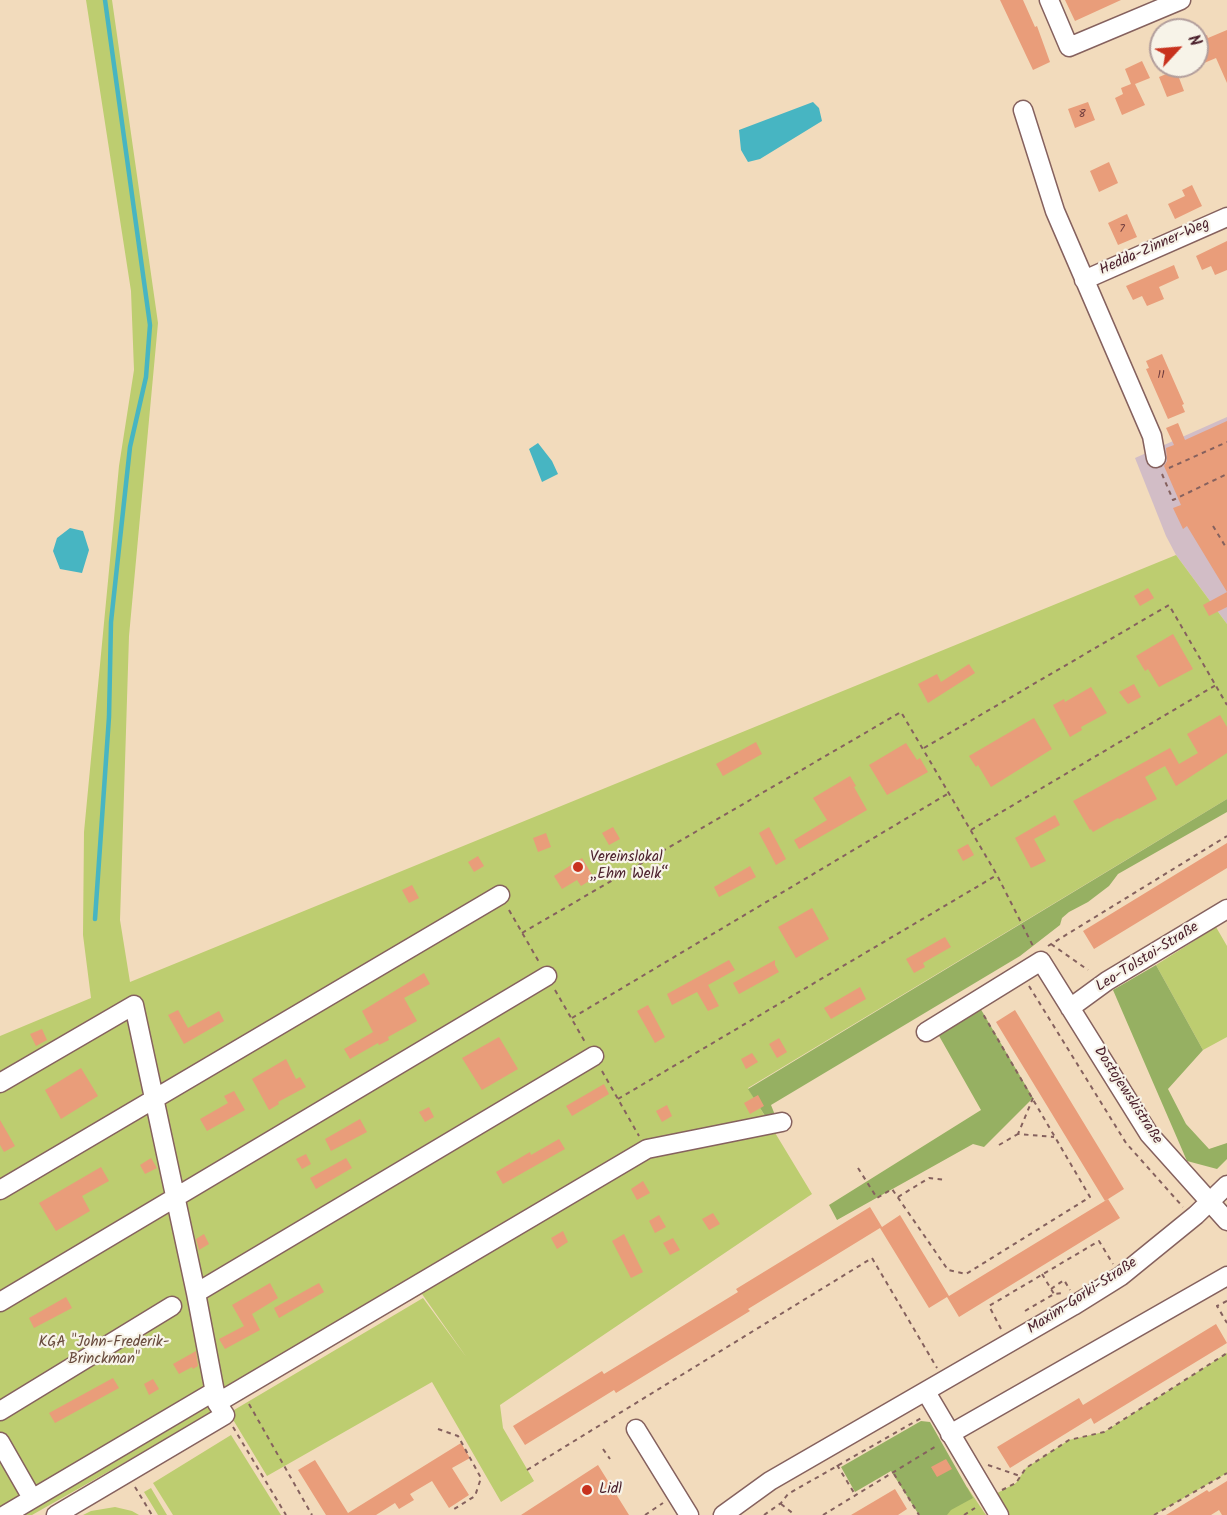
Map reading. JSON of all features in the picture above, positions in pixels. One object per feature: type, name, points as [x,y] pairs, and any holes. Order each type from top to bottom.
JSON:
[{"type":"street","points":[[1049,0],[1068,46],[1181,0]]},
{"type":"street","points":[[1023,110],[1055,211],[1152,436],[1156,458]]},
{"type":"street","name":"Hedda-Zinner-Weg","points":[[1084,280],[1227,217]]},
{"type":"street","points":[[0,1190],[500,895]]},
{"type":"street","name":"Leo-Tolstoi-Straße","points":[[1070,1008],[1107,981],[1227,909]]},
{"type":"street","points":[[926,1032],[1021,973],[1039,957]]},
{"type":"street","name":"Dostojewskistraße","points":[[1039,957],[1149,1134],[1227,1221]]},
{"type":"street","points":[[0,1302],[547,976]]},
{"type":"street","points":[[0,1083],[134,1005],[216,1397],[225,1415],[56,1515]]},
{"type":"street","points":[[196,1293],[594,1056]]},
{"type":"street","points":[[4,1515],[216,1397],[646,1149],[782,1122]]},
{"type":"street","name":"Maxim-Gorki-Straße","points":[[723,1515],[770,1481],[926,1392],[1121,1276],[1227,1185]]},
{"type":"street","points":[[947,1438],[1227,1276]]},
{"type":"street","points":[[0,1411],[172,1306]]},
{"type":"street","points":[[926,1392],[947,1438],[999,1515]]},
{"type":"street","points":[[636,1429],[689,1515]]},
{"type":"street","points":[[0,1442],[32,1498]]},
{"type":"path","points":[[1227,442],[1161,471],[1173,500],[1227,474]]},
{"type":"path","points":[[1213,526],[1227,549]]},
{"type":"path","points":[[924,748],[1169,605],[1227,705]]},
{"type":"path","points":[[971,830],[1216,685]]},
{"type":"path","points":[[522,933],[901,712],[997,875],[1039,957],[1051,944],[1227,836]]},
{"type":"path","points":[[572,1018],[949,793]]},
{"type":"path","points":[[618,1099],[997,875]]},
{"type":"path","points":[[500,895],[646,1149]]},
{"type":"path","points":[[1051,944],[1088,970]]},
{"type":"path","points":[[1021,973],[1126,1143],[1183,1207]]},
{"type":"path","points":[[858,1168],[877,1198],[892,1189],[948,1270],[966,1274],[1090,1197],[976,1001]]},
{"type":"path","points":[[1018,1134],[1033,1098]]},
{"type":"path","points":[[999,1145],[1018,1134],[1055,1137]]},
{"type":"path","points":[[898,1197],[929,1178],[946,1180]]},
{"type":"path","points":[[1003,1331],[989,1306],[1099,1241],[1121,1276]]},
{"type":"path","points":[[527,1470],[872,1258],[937,1368]]},
{"type":"path","points":[[1025,1311],[1054,1294],[1042,1274]]},
{"type":"path","points":[[1051,1288],[1064,1280],[1070,1290]]},
{"type":"path","points":[[1227,1301],[1217,1306],[1227,1323]]},
{"type":"path","points":[[988,1498],[1016,1483],[1026,1468],[1069,1440],[1104,1432],[1227,1353]]},
{"type":"path","points":[[246,1399],[312,1515]]},
{"type":"path","points":[[764,1515],[781,1503],[788,1494],[935,1409]]},
{"type":"path","points":[[232,1426],[286,1515]]},
{"type":"path","points":[[438,1429],[458,1436],[481,1478],[475,1496],[451,1511]]},
{"type":"path","points":[[823,1515],[947,1438]]},
{"type":"path","points":[[603,1449],[610,1459]]},
{"type":"path","points":[[837,1466],[856,1496]]},
{"type":"path","points":[[893,1473],[919,1515]]},
{"type":"path","points":[[1154,1515],[1227,1473]]},
{"type":"path","points":[[134,1486],[152,1515]]},
{"type":"path","points":[[645,1515],[676,1495]]},
{"type":"path","points":[[781,1503],[795,1515]]},
{"type":"shaded area","points":[[1227,417],[1227,624],[1176,555],[1166,536],[1135,458]]},
{"type":"green space","name":"KGA \"John-Frederik- Brinckman\"","points":[[86,0],[112,0],[158,323],[129,636],[120,920],[130,982],[1176,555],[1227,624],[1227,799],[748,1088],[812,1194],[500,1405],[503,1428],[534,1481],[501,1502],[432,1382],[267,1476],[229,1413],[423,1298],[467,1358],[422,1294],[32,1515],[0,1515],[0,1036],[91,998],[83,935],[84,832],[119,466],[134,370],[131,291]]},
{"type":"green space","points":[[1227,799],[1227,812],[1118,874],[1109,886],[1088,902],[1069,912],[1062,918],[1060,925],[1020,956],[771,1105],[775,1115],[767,1119],[748,1089]]},
{"type":"green space","points":[[1216,927],[1227,946],[1227,1037],[1203,1050],[1156,965]]},
{"type":"green space","points":[[1156,965],[1203,1050],[1168,1089],[1186,1124],[1209,1149],[1227,1143],[1227,1159],[1217,1169],[1187,1161],[1113,990]]},
{"type":"green space","points":[[976,1001],[1033,1098],[984,1147],[973,1144],[837,1220],[829,1205],[981,1110],[934,1027]]},
{"type":"green space","points":[[1227,1353],[1227,1473],[1154,1515],[1003,1515],[988,1498],[1016,1483],[1026,1468],[1069,1440],[1104,1432]]},
{"type":"green space","points":[[921,1421],[930,1422],[973,1498],[951,1510],[947,1515],[919,1515],[891,1471],[855,1492],[841,1467]]},
{"type":"green space","points":[[231,1435],[281,1515],[173,1515],[153,1483]]},
{"type":"green space","points":[[967,1487],[986,1515],[923,1515]]},
{"type":"green space","points":[[151,1488],[167,1515],[158,1515],[144,1492]]},
{"type":"green space","points":[[115,1507],[139,1515],[83,1515],[91,1511]]},
{"type":"water","points":[[813,102],[819,108],[822,121],[760,159],[748,162],[741,150],[739,130]]},
{"type":"water","points":[[538,443],[552,461],[558,474],[542,482],[529,449]]},
{"type":"water","points":[[70,528],[83,531],[89,550],[82,573],[60,569],[53,551],[57,538]]},
{"type":"building","points":[[1000,0],[1023,0],[1035,27],[1037,26],[1050,62],[1033,70]]},
{"type":"building","points":[[1065,0],[1121,0],[1075,21]]},
{"type":"building","points":[[1227,30],[1227,83],[1216,58],[1209,61],[1209,38]]},
{"type":"building","points":[[1142,61],[1150,78],[1135,84],[1145,105],[1122,115],[1115,98],[1123,94],[1121,88],[1131,84],[1125,69]]},
{"type":"building","points":[[1159,78],[1179,78],[1184,91],[1167,97]]},
{"type":"building","points":[[1088,102],[1095,120],[1075,128],[1068,109]]},
{"type":"building","points":[[1109,162],[1118,183],[1099,192],[1090,171]]},
{"type":"building","points":[[1192,185],[1202,206],[1175,219],[1168,204],[1185,196],[1182,190]]},
{"type":"building","points":[[1127,214],[1137,237],[1118,245],[1108,223]]},
{"type":"building","points":[[1227,241],[1227,270],[1215,275],[1211,266],[1202,270],[1196,256]]},
{"type":"building","points":[[1174,265],[1179,278],[1159,287],[1164,299],[1147,306],[1142,296],[1133,300],[1126,286]]},
{"type":"building","points":[[1162,354],[1184,404],[1182,405],[1185,412],[1168,419],[1146,369],[1149,368],[1146,361]]},
{"type":"building","points":[[1227,421],[1227,592],[1187,526],[1183,529],[1173,508],[1181,505],[1164,466],[1167,461],[1166,448],[1174,445],[1166,428],[1178,423],[1185,440]]},
{"type":"building","points":[[1148,588],[1154,598],[1140,606],[1134,596]]},
{"type":"building","points":[[1227,592],[1227,607],[1209,616],[1203,605]]},
{"type":"building","points":[[1173,634],[1193,669],[1159,687],[1148,669],[1145,671],[1136,656]]},
{"type":"building","points":[[969,664],[975,673],[928,703],[918,684],[937,674],[941,682]]},
{"type":"building","points":[[1134,684],[1141,697],[1128,704],[1119,692]]},
{"type":"building","points":[[1091,687],[1107,713],[1081,727],[1082,730],[1070,737],[1053,705],[1064,699],[1065,702]]},
{"type":"building","points":[[1220,715],[1227,727],[1227,753],[1176,786],[1165,766],[1145,777],[1157,799],[1093,832],[1090,830],[1073,801],[1170,748],[1179,764],[1198,753],[1187,734]]},
{"type":"building","points":[[1034,718],[1052,749],[991,787],[978,765],[976,767],[969,756]]},
{"type":"building","points":[[756,742],[762,754],[723,776],[716,764]]},
{"type":"building","points":[[906,743],[917,760],[920,758],[928,772],[887,795],[869,765]]},
{"type":"building","points":[[850,776],[867,810],[799,849],[794,840],[827,820],[813,798]]},
{"type":"building","points":[[1055,815],[1060,825],[1034,839],[1046,861],[1031,868],[1015,838]]},
{"type":"building","points":[[613,827],[620,839],[609,845],[602,833]]},
{"type":"building","points":[[769,827],[786,859],[776,865],[759,833]]},
{"type":"building","points":[[546,833],[551,847],[538,852],[533,838]]},
{"type":"building","points":[[1227,843],[1227,868],[1094,949],[1083,931]]},
{"type":"building","points":[[968,844],[974,855],[963,861],[957,850]]},
{"type":"building","points":[[478,856],[484,866],[474,872],[468,862]]},
{"type":"building","name":"Vereinslokal „Ehm Welk“","points":[[582,858],[594,878],[581,886],[577,880],[562,889],[554,876]]},
{"type":"building","points":[[750,866],[756,877],[719,897],[714,887]]},
{"type":"building","points":[[412,885],[419,898],[409,903],[402,890]]},
{"type":"building","points":[[812,908],[829,939],[796,958],[778,927]]},
{"type":"building","points":[[945,937],[951,947],[923,963],[925,967],[914,973],[906,959]]},
{"type":"building","points":[[729,960],[735,970],[708,985],[719,1006],[708,1011],[697,992],[672,1005],[667,994]]},
{"type":"building","points":[[775,960],[779,972],[739,994],[733,983]]},
{"type":"building","points":[[424,973],[430,984],[404,998],[417,1021],[388,1037],[389,1040],[379,1045],[378,1043],[350,1059],[344,1049],[373,1032],[362,1011]]},
{"type":"building","points":[[860,987],[866,999],[831,1019],[824,1008]]},
{"type":"building","points":[[648,1005],[665,1037],[655,1043],[637,1011]]},
{"type":"building","points":[[178,1010],[188,1028],[219,1011],[224,1021],[184,1044],[168,1015]]},
{"type":"building","points":[[1015,1010],[1124,1189],[1105,1201],[996,1022]]},
{"type":"building","points":[[42,1029],[47,1040],[36,1046],[30,1034]]},
{"type":"building","points":[[499,1037],[518,1069],[482,1090],[462,1058]]},
{"type":"building","points":[[779,1038],[787,1052],[777,1058],[769,1044]]},
{"type":"building","points":[[752,1053],[758,1062],[746,1069],[741,1059]]},
{"type":"building","points":[[286,1059],[296,1079],[300,1077],[306,1087],[278,1102],[279,1104],[269,1110],[252,1079]]},
{"type":"building","points":[[81,1068],[98,1096],[61,1119],[45,1090]]},
{"type":"building","points":[[604,1084],[609,1094],[572,1116],[566,1106]]},
{"type":"building","points":[[234,1091],[245,1110],[207,1131],[200,1119],[228,1103],[224,1096]]},
{"type":"building","points":[[758,1095],[764,1106],[750,1114],[744,1103]]},
{"type":"building","points":[[667,1105],[672,1116],[662,1122],[656,1111]]},
{"type":"building","points":[[429,1107],[434,1117],[425,1122],[419,1112]]},
{"type":"building","points":[[360,1119],[367,1132],[331,1151],[325,1139]]},
{"type":"building","points":[[0,1120],[15,1146],[4,1152],[0,1145]]},
{"type":"building","points":[[559,1139],[565,1149],[503,1184],[496,1172],[530,1152],[531,1155]]},
{"type":"building","points":[[306,1154],[311,1164],[302,1169],[296,1159]]},
{"type":"building","points":[[151,1158],[157,1168],[145,1174],[140,1165]]},
{"type":"building","points":[[346,1158],[352,1168],[316,1189],[310,1178]]},
{"type":"building","points":[[101,1167],[109,1181],[82,1196],[90,1211],[56,1231],[39,1203]]},
{"type":"building","points":[[643,1181],[650,1193],[637,1200],[631,1189]]},
{"type":"building","points":[[1108,1199],[1120,1218],[959,1317],[947,1297],[929,1308],[880,1228],[616,1393],[614,1390],[525,1445],[513,1426],[602,1371],[604,1374],[738,1292],[736,1289],[870,1207],[882,1227],[900,1215],[949,1296]]},
{"type":"building","points":[[713,1213],[720,1224],[709,1230],[702,1219]]},
{"type":"building","points":[[659,1215],[666,1227],[655,1233],[649,1221]]},
{"type":"building","points":[[563,1231],[568,1242],[557,1249],[551,1238]]},
{"type":"building","points":[[204,1234],[209,1244],[199,1250],[196,1239]]},
{"type":"building","points":[[624,1234],[643,1272],[631,1278],[612,1241]]},
{"type":"building","points":[[673,1238],[680,1250],[670,1255],[663,1243]]},
{"type":"building","points":[[270,1283],[278,1298],[252,1314],[260,1330],[225,1349],[219,1339],[244,1326],[232,1305]]},
{"type":"building","points":[[319,1283],[324,1292],[279,1318],[274,1308]]},
{"type":"building","points":[[66,1297],[72,1308],[34,1328],[29,1318]]},
{"type":"building","points":[[1216,1324],[1227,1343],[1094,1424],[1091,1418],[1010,1468],[997,1447],[1079,1398],[1083,1405]]},
{"type":"building","points":[[196,1351],[198,1366],[179,1374],[173,1364]]},
{"type":"building","points":[[113,1378],[119,1388],[55,1423],[49,1413]]},
{"type":"building","points":[[153,1379],[159,1389],[149,1395],[144,1384]]},
{"type":"building","points":[[461,1443],[470,1458],[452,1468],[469,1495],[449,1508],[432,1481],[410,1494],[414,1500],[399,1509],[395,1503],[376,1515],[326,1515],[298,1470],[315,1460],[348,1513]]},
{"type":"building","points":[[946,1459],[952,1469],[937,1477],[931,1467]]},
{"type":"building","name":"Lidl","points":[[598,1465],[629,1515],[521,1515]]},
{"type":"building","points":[[1227,1481],[1227,1515],[1222,1515],[1219,1510],[1211,1515],[1166,1515],[1207,1490],[1209,1492]]},
{"type":"building","points":[[895,1489],[907,1509],[898,1515],[851,1515]]},
{"type":"waterway","points":[[95,919],[109,717],[111,622],[130,447],[146,377],[150,325],[105,0]]},
{"type":"place","name":"Vereinslokal „Ehm Welk“","points":[[578,867]]},
{"type":"place","name":"Lidl","points":[[587,1490]]}]
